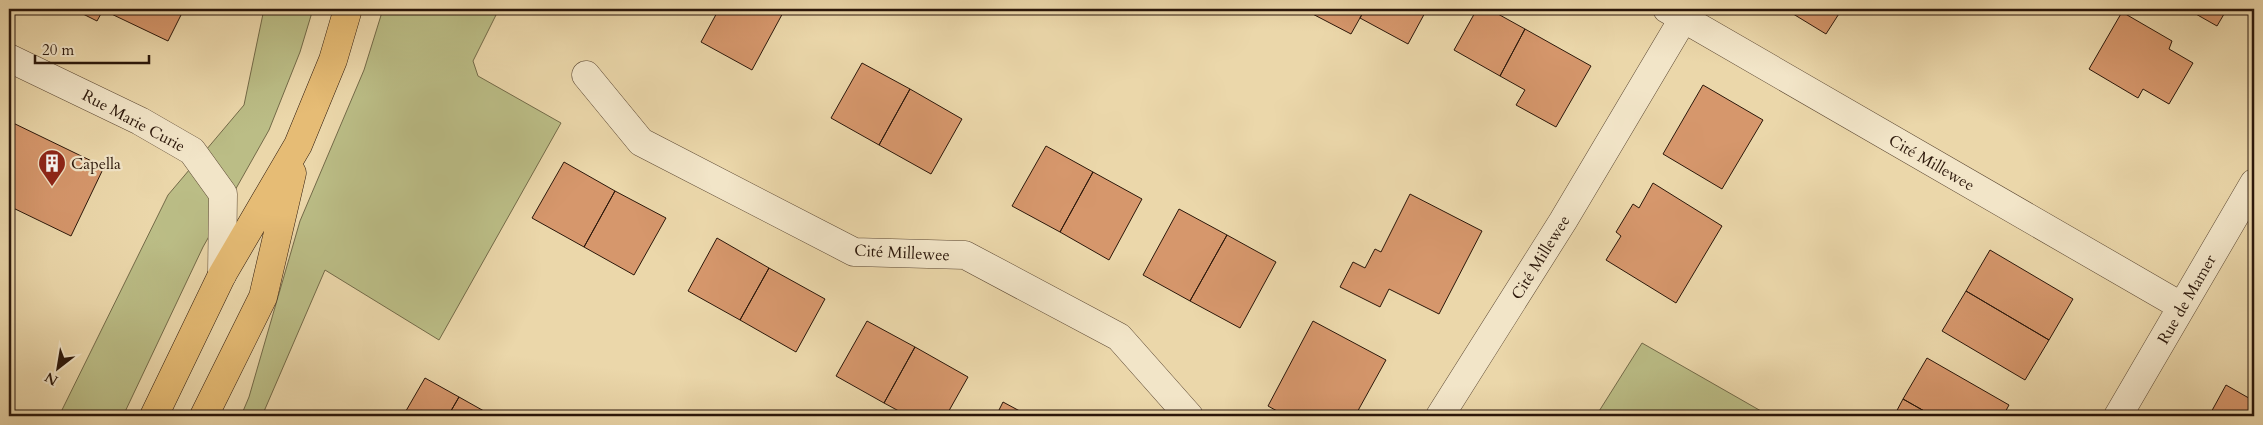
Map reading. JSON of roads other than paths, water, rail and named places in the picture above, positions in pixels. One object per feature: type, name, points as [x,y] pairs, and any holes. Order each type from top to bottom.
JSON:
[{"type":"main road","points":[[154,416],[222,274],[298,144],[333,60],[348,9]]},
{"type":"main road","points":[[204,416],[263,296],[298,144]]},
{"type":"street","name":"Cité Millewee","points":[[1440,416],[1563,221],[1680,12],[2181,306]]},
{"type":"street","name":"Rue Marie Curie","points":[[9,58],[140,121],[192,151],[223,194],[222,274]]},
{"type":"street","name":"Cité Millewee","points":[[586,75],[641,142],[854,252],[965,255],[1119,337],[1189,416]]},
{"type":"street","name":"Rue de Mamer","points":[[2118,416],[2254,183]]},
{"type":"place","name":"Capella","points":[[52,187]]}]
